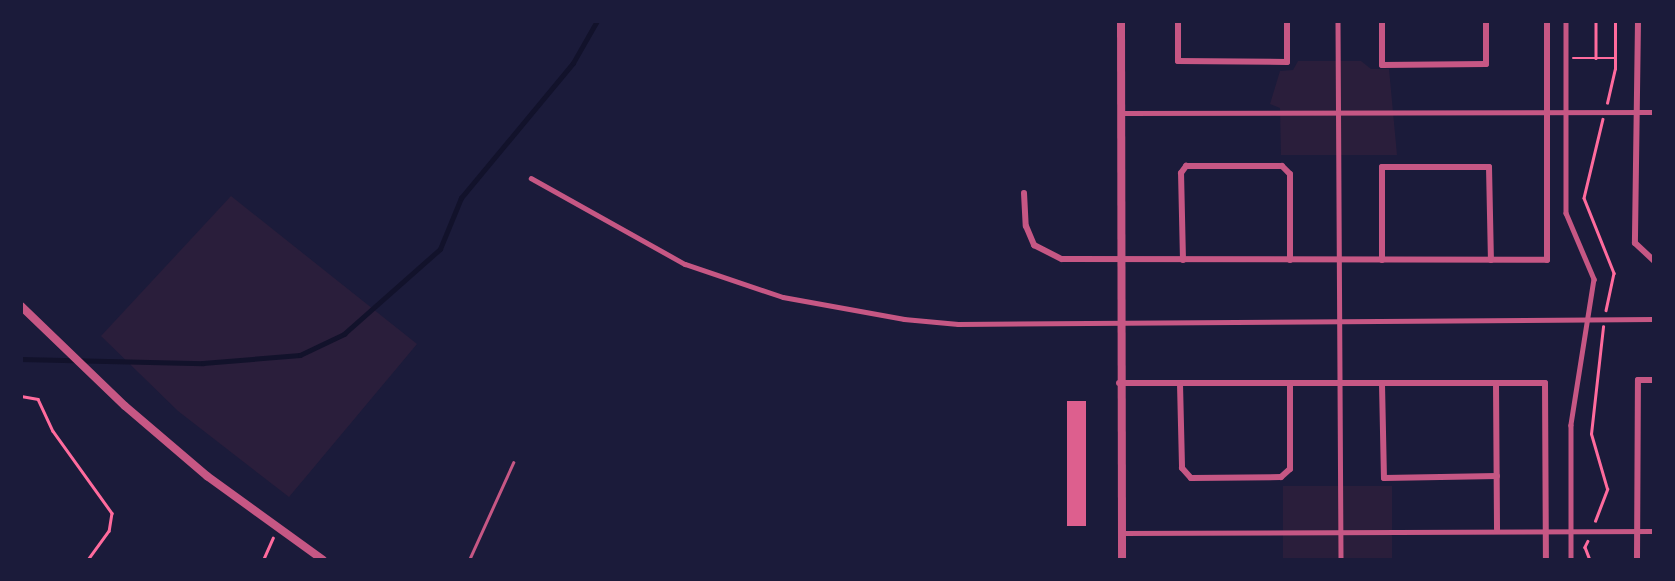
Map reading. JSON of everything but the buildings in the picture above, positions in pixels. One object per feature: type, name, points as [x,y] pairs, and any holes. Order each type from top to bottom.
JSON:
[{"type":"street","points":[[1121,21],[1119,383],[1122,560]]},
{"type":"street","points":[[1178,21],[1178,61],[1287,62],[1287,21]]},
{"type":"street","points":[[1338,21],[1336,318],[1341,384],[1341,560]]},
{"type":"street","points":[[1382,21],[1382,65],[1486,64],[1486,21]]},
{"type":"street","points":[[1024,193],[1026,226],[1041,250],[1062,259],[1546,260],[1547,21]]},
{"type":"street","points":[[1566,21],[1566,213],[1594,279],[1571,425],[1571,560]]},
{"type":"street","points":[[1638,21],[1635,243],[1654,261]]},
{"type":"street","points":[[1120,113],[1654,113]]},
{"type":"street","points":[[1183,260],[1181,173],[1186,166],[1282,166],[1290,174],[1290,260]]},
{"type":"street","points":[[1382,260],[1382,167],[1489,167],[1491,260]]},
{"type":"street","points":[[531,178],[685,264],[783,297],[958,324],[1336,318],[1654,319]]},
{"type":"street","points":[[21,306],[106,389],[277,529],[324,560]]},
{"type":"street","points":[[1637,560],[1638,380],[1654,380]]},
{"type":"street","points":[[1119,383],[1545,383],[1546,560]]},
{"type":"street","points":[[1496,383],[1497,531]]},
{"type":"street","points":[[1180,384],[1182,468],[1191,478],[1281,477],[1290,469],[1290,384]]},
{"type":"street","points":[[1382,384],[1384,478],[1497,476]]},
{"type":"street","points":[[1122,533],[1654,531]]},
{"type":"lane","points":[[469,560],[513,463]]},
{"type":"path","points":[[1597,21],[1597,58]]},
{"type":"path","points":[[1566,58],[1615,58]]},
{"type":"path","points":[[21,396],[38,399],[53,431],[112,513],[109,531],[88,560]]},
{"type":"path","points":[[262,560],[277,529]]},
{"type":"shaded area","points":[[1298,61],[1361,61],[1371,69],[1389,69],[1397,155],[1281,155],[1280,108],[1270,104],[1280,71],[1293,70]]},
{"type":"shaded area","points":[[231,196],[417,344],[289,497],[178,411],[101,336]]},
{"type":"shaded area","points":[[1283,486],[1392,486],[1392,560],[1283,560]]},
{"type":"waterway","points":[[21,359],[203,363],[300,355],[344,334],[440,249],[461,198],[573,63],[597,21]]}]
